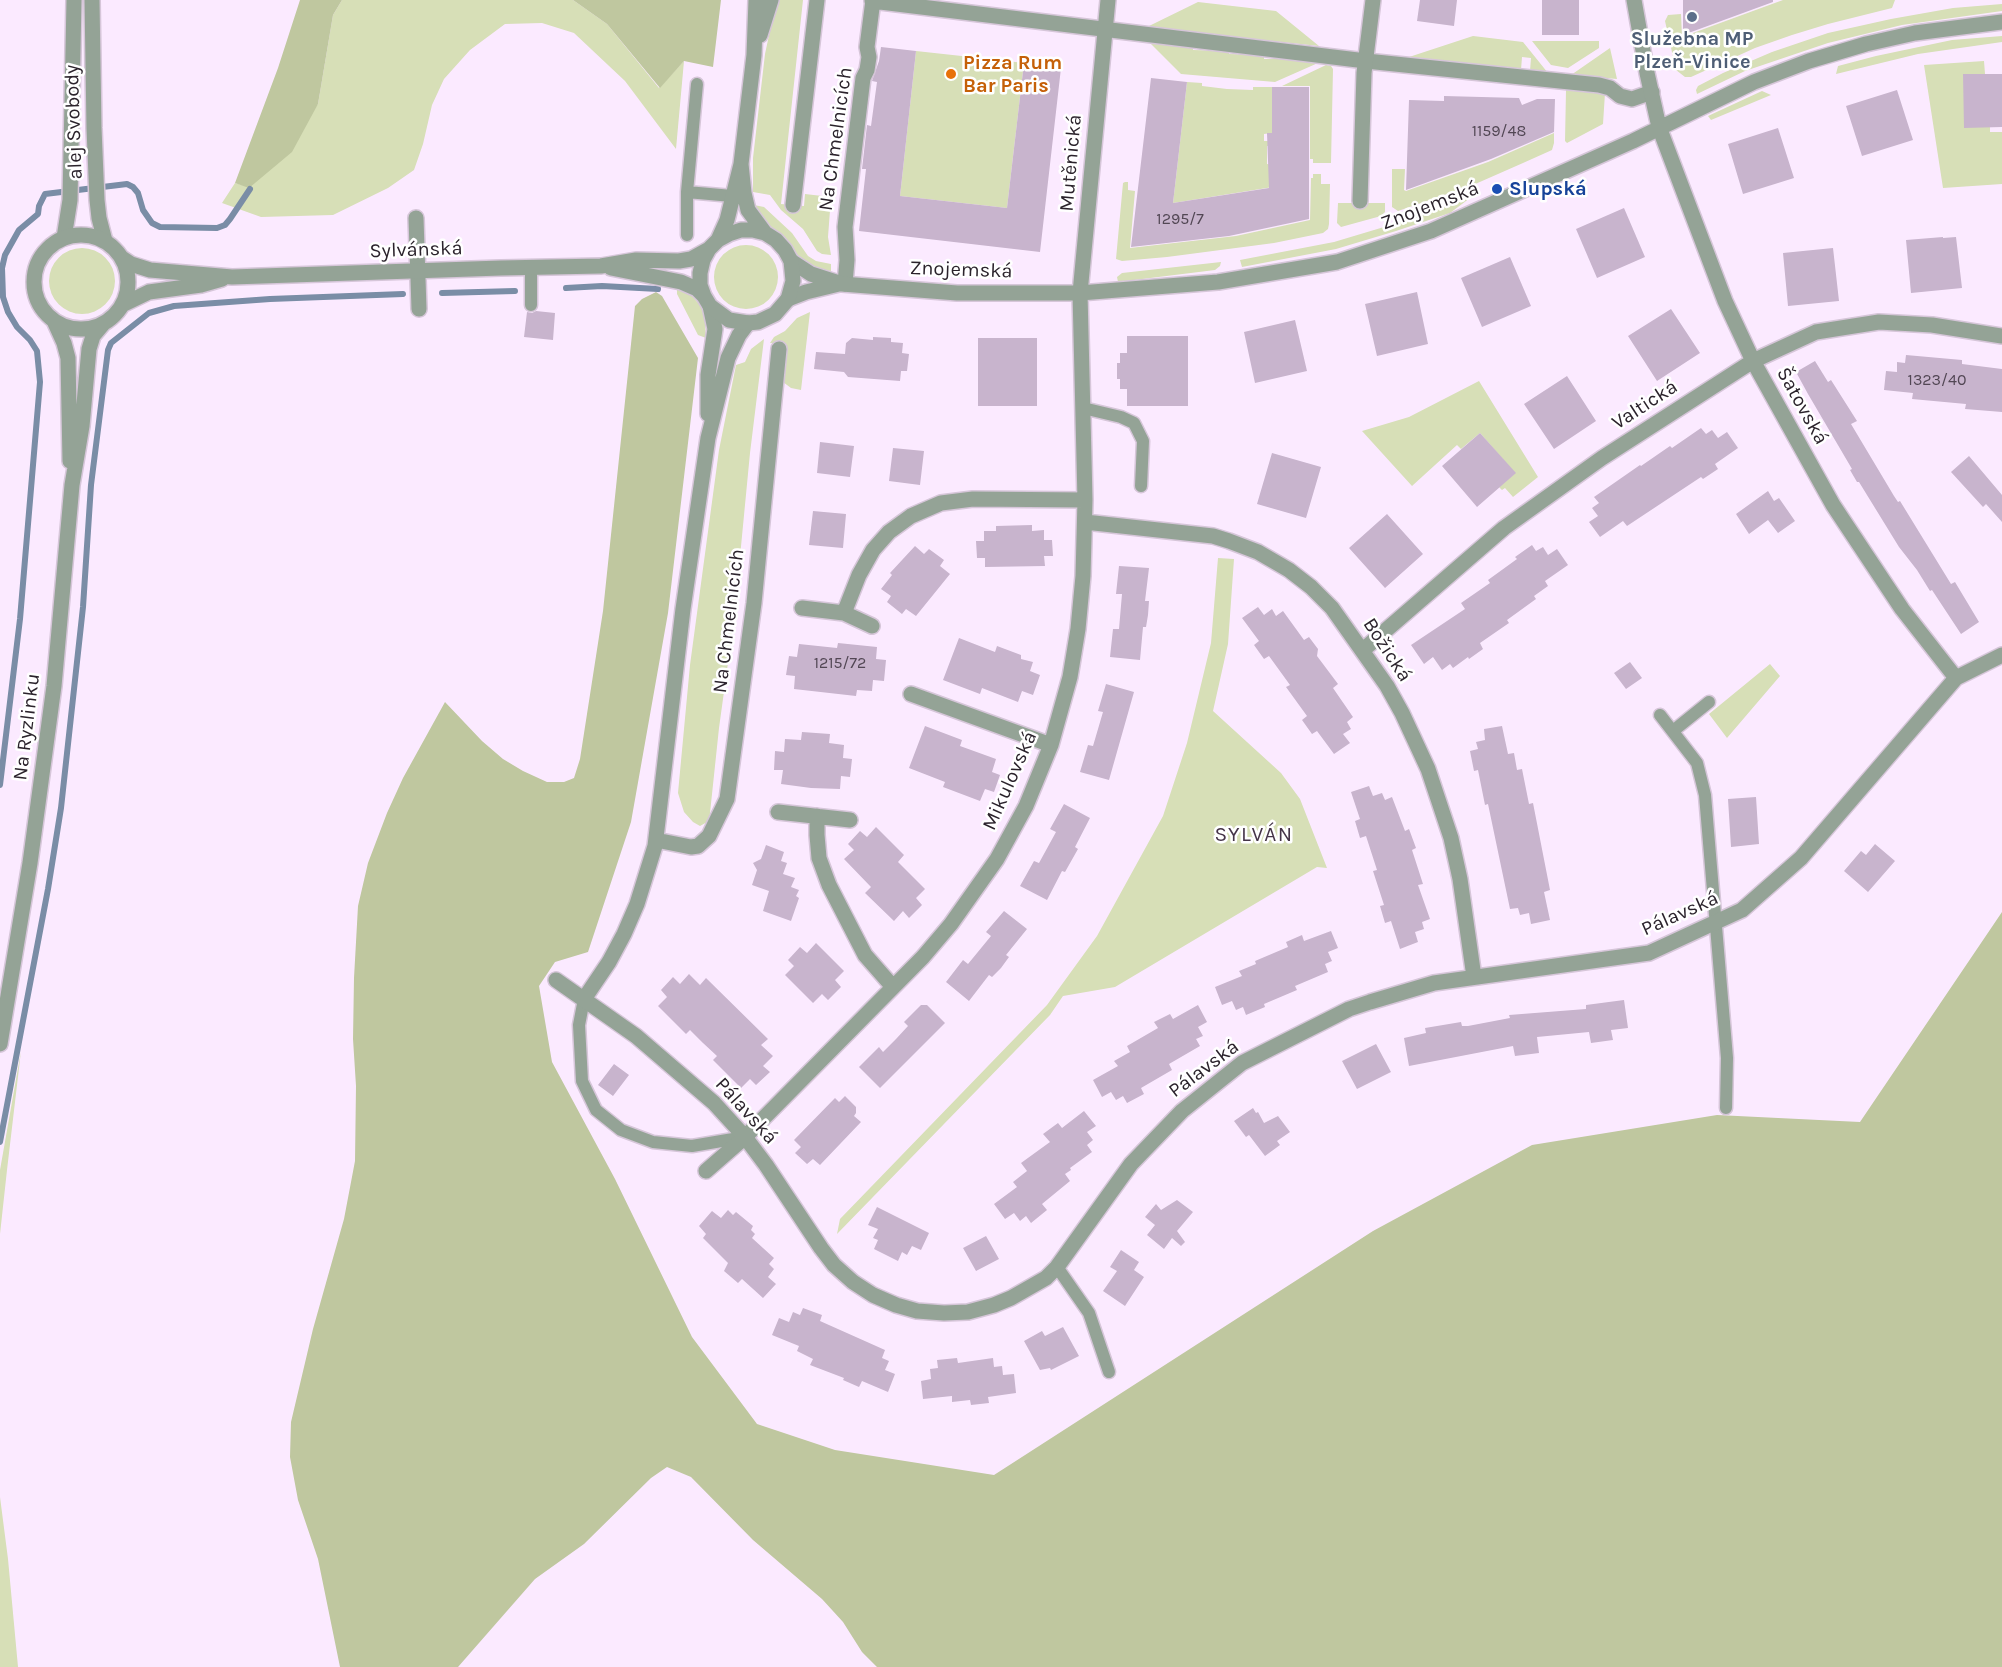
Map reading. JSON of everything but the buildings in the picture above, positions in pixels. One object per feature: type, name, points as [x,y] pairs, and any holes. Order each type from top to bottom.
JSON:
[{"type":"street","name":"alej Svobody","points":[[64,237],[70,200],[74,0]]},
{"type":"street","name":"alej Svobody","points":[[92,0],[97,200],[105,241]]},
{"type":"street","points":[[708,438],[708,375],[715,329],[700,285],[700,273],[703,260],[727,220],[741,164],[754,55],[756,0]]},
{"type":"street","points":[[754,55],[771,0]]},
{"type":"street","name":"Na Chmelnicích","points":[[793,205],[817,0]]},
{"type":"street","points":[[872,0],[1366,61],[1599,85],[1610,88],[1620,96],[1632,99],[1652,92]]},
{"type":"street","name":"Na Chmelnicích","points":[[844,284],[847,260],[844,227],[863,78],[869,57],[867,47],[872,0]]},
{"type":"street","name":"Mutěnická","points":[[1080,293],[1108,0]]},
{"type":"street","points":[[1360,201],[1366,61],[1373,0]]},
{"type":"street","name":"Šatovská","points":[[1634,0],[1659,127],[1725,302],[1753,361],[1833,505],[1902,609],[1956,678]]},
{"type":"street","name":"Znojemská","points":[[791,261],[811,274],[844,284],[957,293],[1080,293],[1218,282],[1336,262],[1431,231],[1754,82],[1809,61],[1866,44],[1915,33],[2002,22]]},
{"type":"street","points":[[741,164],[748,210],[765,234]]},
{"type":"street","points":[[416,218],[419,309]]},
{"type":"street","points":[[707,301],[729,320],[758,322],[775,314],[788,299],[793,281],[791,261],[785,250],[776,240],[765,234],[753,230],[741,230],[729,234],[713,245]]},
{"type":"street","points":[[82,234],[105,241],[122,258],[126,269],[128,281],[122,305],[104,323],[88,328],[70,328],[54,321],[46,315],[37,299],[33,280],[42,254],[64,237],[82,234]]},
{"type":"street","name":"Sylvánská","points":[[122,258],[131,264],[150,270],[232,277],[601,266],[636,260],[679,261],[692,259],[713,245]]},
{"type":"street","name":"Sylvánská","points":[[601,266],[681,282],[697,289],[707,301]]},
{"type":"street","name":"Sylvánská","points":[[122,305],[149,292],[201,285],[232,277]]},
{"type":"street","name":"Znojemská","points":[[788,299],[806,292],[844,284]]},
{"type":"street","name":"Mikulovská","points":[[706,1171],[745,1137],[893,987],[951,924],[985,878],[1026,806],[1051,745],[1070,677],[1078,629],[1083,576],[1085,500],[1080,293]]},
{"type":"street","name":"Na Ryzlinku","points":[[54,321],[68,358],[69,456],[72,485]]},
{"type":"street","name":"Valtická","points":[[1364,650],[1504,528],[1602,458],[1753,361],[1816,332],[1880,322],[1932,325],[2002,336]]},
{"type":"street","name":"Na Ryzlinku","points":[[0,1044],[30,863],[54,686],[72,485],[82,426],[89,349],[93,336],[104,323]]},
{"type":"street","points":[[584,999],[609,962],[638,904],[656,840],[683,609],[708,438],[728,358],[739,335],[748,323]]},
{"type":"street","name":"Na Chmelnicích","points":[[656,840],[684,846],[698,846],[709,836],[727,799],[754,603],[779,349]]},
{"type":"street","points":[[844,612],[859,575],[873,550],[889,532],[911,516],[941,503],[973,499],[1085,500]]},
{"type":"street","name":"Božická","points":[[1084,522],[1213,536],[1258,552],[1289,570],[1311,587],[1332,608],[1364,650],[1402,713],[1428,770],[1440,802],[1460,879],[1474,976]]},
{"type":"street","points":[[802,608],[844,612],[873,626]]},
{"type":"street","name":"Pálavská","points":[[556,980],[657,1053],[714,1103],[745,1137],[834,1265],[853,1282],[873,1295],[917,1311],[968,1312],[1011,1298],[1046,1278],[1057,1267],[1131,1164],[1182,1111],[1242,1063],[1348,1009],[1434,983],[1649,953],[1742,910],[1801,858],[1956,678],[2002,655]]},
{"type":"street","points":[[911,694],[1051,745]]},
{"type":"street","points":[[778,813],[850,820]]},
{"type":"street","points":[[818,816],[819,858],[829,885],[865,955],[893,987]]},
{"type":"lane","points":[[687,235],[687,192],[697,84]]},
{"type":"lane","points":[[687,192],[732,196]]},
{"type":"lane","points":[[531,267],[531,305]]},
{"type":"lane","points":[[1083,408],[1121,417],[1134,423],[1143,441],[1142,486]]},
{"type":"lane","points":[[1673,731],[1709,702]]},
{"type":"lane","points":[[1660,715],[1697,763],[1705,795],[1726,1058],[1726,1108]]},
{"type":"lane","points":[[584,999],[579,1025],[582,1081],[596,1110],[604,1117],[621,1130],[653,1142],[692,1146],[745,1137]]},
{"type":"lane","points":[[1057,1267],[1089,1313],[1109,1372]]},
{"type":"green space","points":[[300,0],[342,0],[333,15],[318,104],[292,152],[249,188],[235,183],[278,68]]},
{"type":"green space","points":[[342,0],[573,0],[607,24],[659,88],[684,61],[676,149],[625,81],[574,33],[542,23],[505,24],[470,50],[444,79],[432,105],[414,170],[388,188],[333,215],[261,217],[222,203],[235,183],[249,187],[318,104],[333,15]]},
{"type":"green space","points":[[573,0],[721,0],[713,67],[684,61],[660,88],[607,24]]},
{"type":"green space","points":[[779,0],[803,0],[781,204],[804,206],[805,194],[831,197],[828,237],[831,255],[817,251],[803,229],[781,210],[770,195],[753,192],[753,158],[765,54]]},
{"type":"green space","points":[[1783,0],[1895,0],[1892,8],[1792,35],[1755,48],[1691,77],[1685,77],[1676,70],[1665,21],[1668,15],[1681,14],[1682,37]]},
{"type":"green space","points":[[1198,2],[1276,11],[1319,46],[1150,28],[1149,26]]},
{"type":"green space","points":[[2002,4],[2002,11],[1902,25],[1828,43],[1745,71],[1697,94],[1698,86],[1723,73],[1772,52],[1828,33],[1953,8]]},
{"type":"green space","points":[[1473,36],[1523,42],[1548,73],[1530,71],[1531,58],[1522,57],[1521,70],[1406,58]]},
{"type":"green space","points":[[2002,36],[2002,42],[1918,54],[1836,74],[1838,66],[1876,56],[1952,40]]},
{"type":"green space","points":[[1148,41],[1193,45],[1193,50],[1264,55],[1264,59],[1318,58],[1320,60],[1318,63],[1275,82],[1181,74]]},
{"type":"green space","points":[[1532,41],[1599,41],[1599,48],[1568,68],[1551,65]]},
{"type":"green space","points":[[1610,48],[1617,79],[1571,75]]},
{"type":"green space","points":[[916,51],[989,59],[989,64],[1006,66],[1007,61],[1024,63],[1007,208],[900,196]]},
{"type":"green space","points":[[1984,61],[1985,74],[1964,74],[1990,127],[1990,132],[2002,132],[2002,184],[1943,188],[1924,65]]},
{"type":"green space","points":[[1326,65],[1333,69],[1331,163],[1313,163],[1313,159],[1310,159],[1310,86],[1282,86]]},
{"type":"green space","points":[[1187,82],[1227,89],[1253,90],[1253,87],[1272,87],[1272,133],[1264,134],[1264,141],[1273,141],[1272,146],[1267,146],[1267,164],[1273,165],[1273,187],[1173,203]]},
{"type":"green space","points":[[1566,90],[1605,93],[1603,124],[1567,143],[1565,141]]},
{"type":"green space","points":[[1762,91],[1771,95],[1711,120],[1708,116]]},
{"type":"green space","points":[[1554,133],[1552,150],[1473,185],[1398,211],[1392,207],[1392,169],[1405,169],[1404,190],[1406,191],[1488,162]]},
{"type":"green space","points":[[1313,174],[1321,174],[1321,184],[1330,184],[1329,224],[1328,229],[1323,233],[1274,243],[1167,257],[1122,261],[1116,259],[1123,183],[1125,182],[1128,182],[1128,190],[1135,191],[1130,248],[1236,236],[1310,220]]},
{"type":"green space","points":[[1470,198],[1450,213],[1396,231],[1336,249],[1242,267],[1240,260],[1334,242]]},
{"type":"green space","points":[[1338,203],[1385,203],[1385,212],[1381,216],[1341,227],[1337,223]]},
{"type":"green space","points":[[754,205],[764,207],[792,233],[808,256],[816,261],[831,264],[831,271],[818,270],[801,260],[784,238],[766,224]]},
{"type":"green space","points":[[740,245],[752,245],[769,254],[776,265],[778,277],[776,289],[769,300],[752,309],[740,309],[728,304],[719,295],[714,283],[714,271],[719,259],[728,250]]},
{"type":"green space","points":[[82,248],[94,251],[105,258],[112,269],[115,281],[112,293],[105,304],[94,311],[82,314],[70,311],[59,304],[52,293],[49,281],[52,269],[59,258],[70,251]]},
{"type":"green space","points":[[1221,262],[1215,270],[1118,282],[1117,277],[1122,273]]},
{"type":"green space","points":[[677,287],[691,295],[701,306],[706,338],[698,335],[677,294]]},
{"type":"green space","points":[[656,292],[662,296],[698,358],[668,613],[631,822],[588,952],[555,962],[539,986],[552,1062],[615,1179],[692,1337],[757,1424],[835,1450],[994,1475],[1373,1231],[1532,1145],[1717,1115],[1860,1122],[2002,912],[2002,1667],[877,1667],[862,1652],[843,1622],[822,1599],[753,1540],[691,1477],[667,1467],[651,1478],[584,1544],[535,1579],[458,1667],[340,1667],[318,1559],[298,1500],[290,1457],[291,1422],[313,1329],[344,1219],[355,1161],[356,1086],[353,1039],[358,906],[368,863],[387,813],[403,778],[445,702],[482,741],[503,759],[523,771],[547,782],[564,782],[574,778],[580,759],[603,611],[635,306],[642,299]]},
{"type":"green space","points":[[810,312],[801,390],[791,388],[783,382],[787,345],[770,343],[797,318]]},
{"type":"green space","points":[[764,339],[734,619],[709,821],[700,826],[684,812],[678,793],[690,665],[719,450],[736,365],[745,362],[751,349]]},
{"type":"green space","points":[[1479,381],[1538,477],[1513,497],[1505,488],[1502,490],[1499,487],[1515,473],[1480,433],[1461,449],[1457,445],[1412,486],[1362,431],[1409,417]]},
{"type":"green space","points":[[1218,558],[1234,559],[1228,644],[1213,711],[1281,773],[1300,799],[1327,868],[1317,867],[1115,987],[1063,996],[1050,1015],[837,1234],[840,1219],[1047,1005],[1097,936],[1163,816],[1187,743],[1211,643]]},
{"type":"green space","points":[[1770,664],[1780,676],[1727,738],[1709,714]]},
{"type":"green space","points":[[21,1051],[7,1170],[0,1234],[0,1170]]},
{"type":"green space","points":[[0,1497],[8,1559],[18,1667],[0,1667]]},
{"type":"waterway","points":[[0,785],[20,619],[40,382],[37,351],[17,327],[8,312],[3,297],[2,268],[5,255],[19,230],[38,214],[45,194],[127,184],[138,193],[143,210],[152,223],[160,227],[217,228],[225,225],[250,189]]},
{"type":"waterway","points":[[566,288],[602,286],[658,289]]},
{"type":"waterway","points":[[442,293],[515,291]]},
{"type":"waterway","points":[[0,1142],[61,808],[83,607],[91,485],[108,350],[111,343],[149,313],[174,306],[270,299],[403,294]]},
{"type":"place","name":"Služebna MP Plzeň-Vinice","points":[[1692,17]]},
{"type":"place","name":"Pizza Rum Bar Paris","points":[[951,74]]},
{"type":"place","name":"Slupská","points":[[1497,189]]},
{"type":"district","name":"SYLVÁN","points":[[1254,835]]}]
